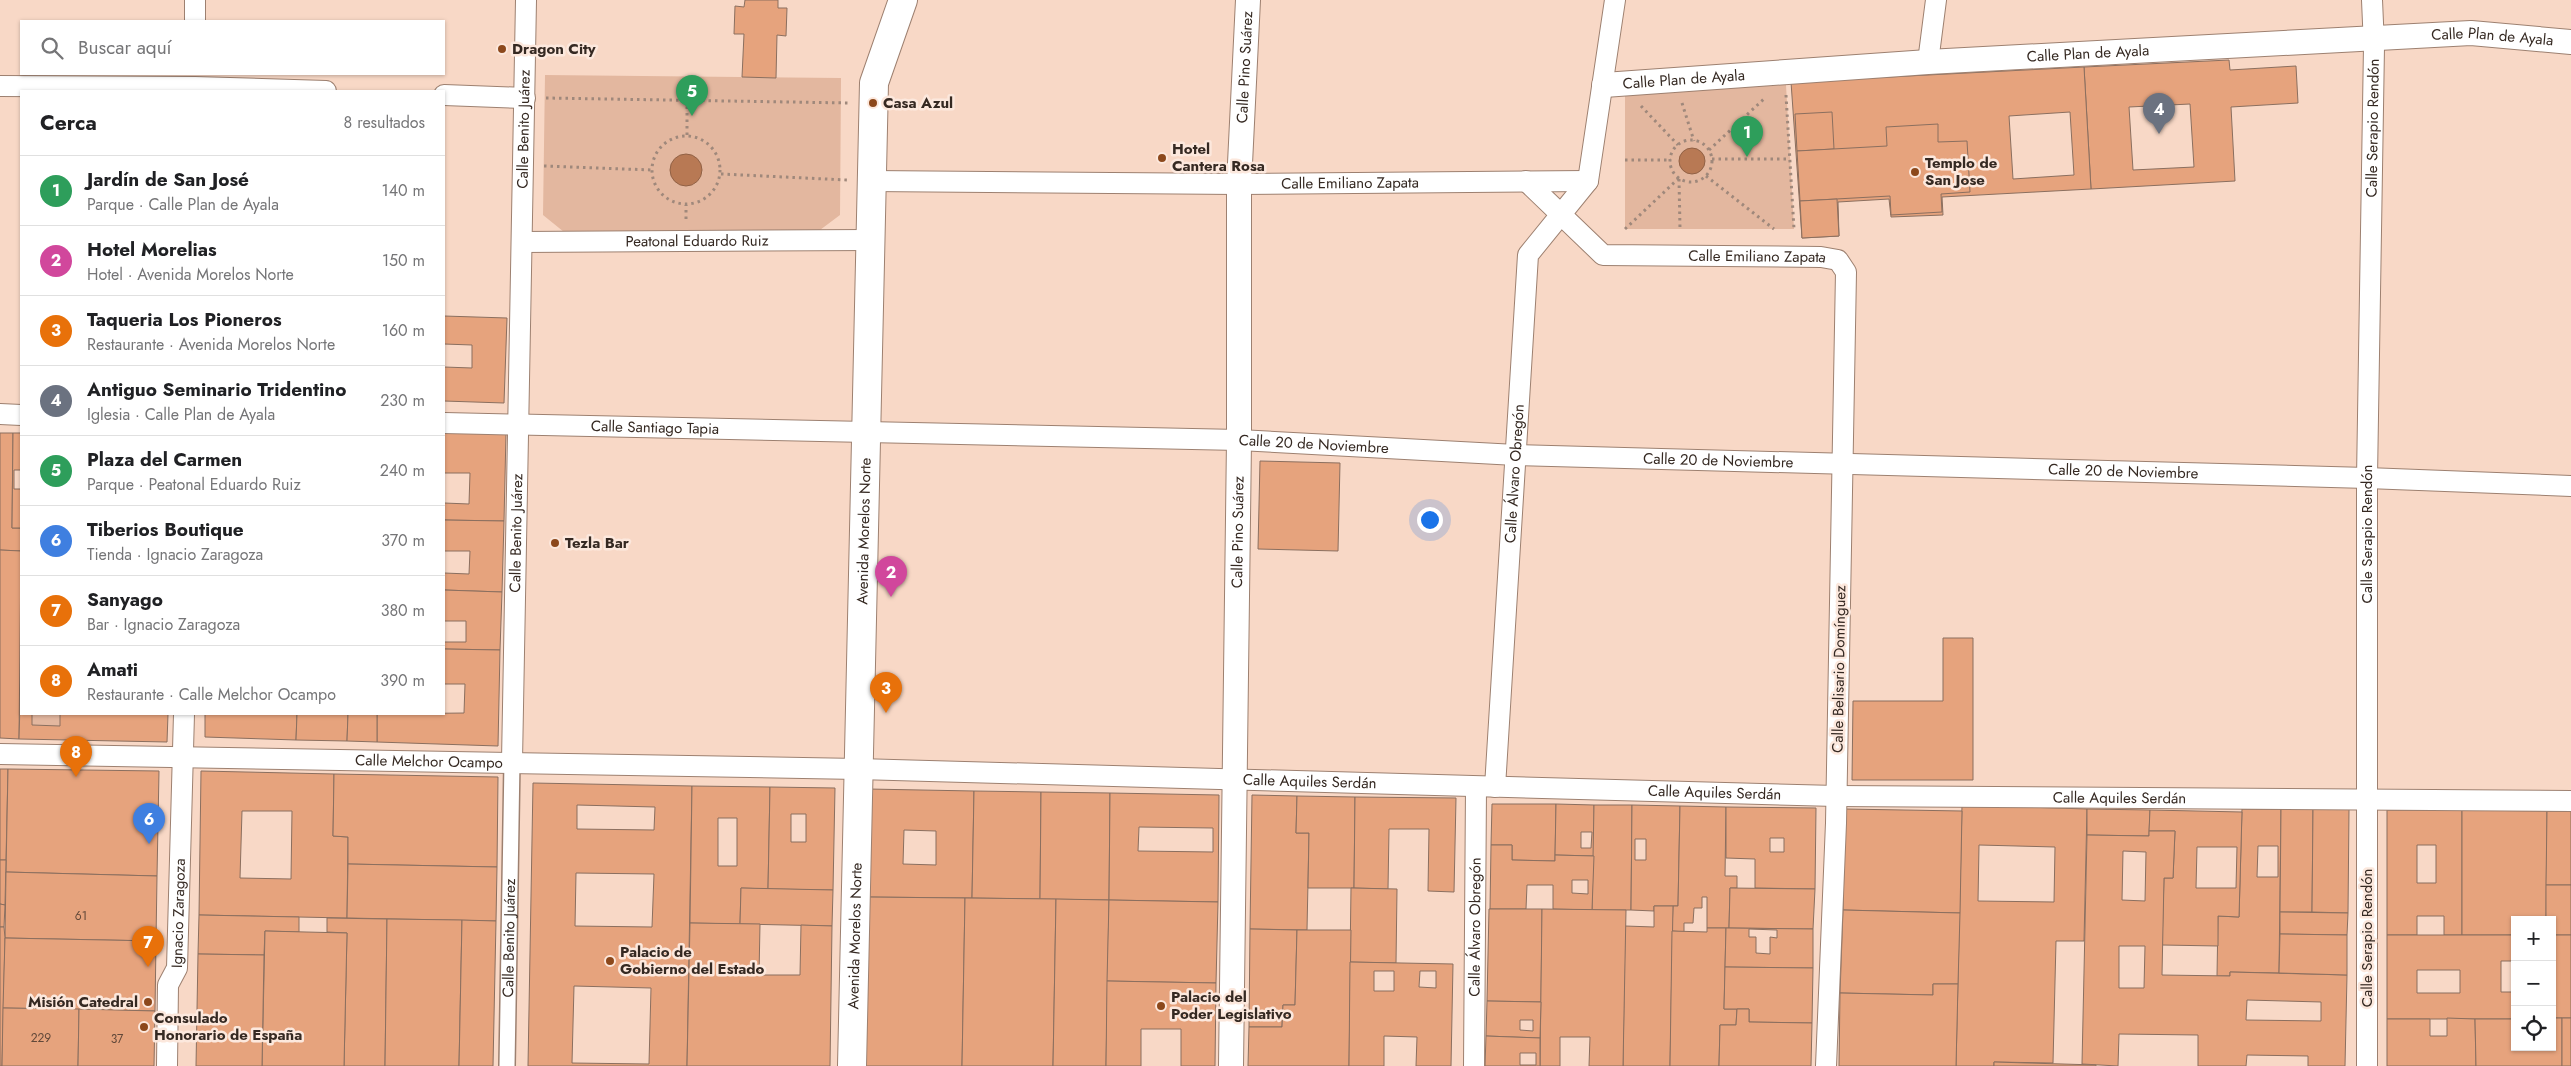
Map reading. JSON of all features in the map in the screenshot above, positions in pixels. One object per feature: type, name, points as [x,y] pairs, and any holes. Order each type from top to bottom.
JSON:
[{"type":"main road","name":"Avenida Morelos Norte","points":[[852,1066],[874,83],[903,0]]},
{"type":"street","points":[[195,0],[195,20]]},
{"type":"street","name":"Calle Benito Juárez","points":[[507,1066],[526,0]]},
{"type":"street","name":"Calle Pino Suárez","points":[[1231,1066],[1239,440],[1239,184],[1248,0]]},
{"type":"street","points":[[1588,181],[1604,85],[1615,0]]},
{"type":"street","points":[[1928,62],[1936,0]]},
{"type":"street","name":"Calle Serapio Rendón","points":[[2367,1066],[2367,478],[2372,0]]},
{"type":"street","name":"Calle Plan de Ayala","points":[[1604,85],[1928,62],[2471,33],[2571,42]]},
{"type":"street","points":[[0,86],[195,84],[307,90]]},
{"type":"street","points":[[445,95],[525,98]]},
{"type":"street","name":"Calle Emiliano Zapata","points":[[871,181],[1239,184],[1588,181]]},
{"type":"street","points":[[1526,181],[1562,216]]},
{"type":"street","name":"Calle Álvaro Obregón","points":[[1474,1066],[1486,788],[1516,456],[1528,255],[1562,216],[1588,181]]},
{"type":"street","name":"Calle Emiliano Zapata","points":[[1562,216],[1603,255],[1821,257],[1838,260],[1846,272]]},
{"type":"street","name":"Peatonal Eduardo Ruiz","points":[[522,242],[870,240]]},
{"type":"street","name":"Calle Belisario Domínguez","points":[[1826,1066],[1836,796],[1844,465],[1846,272]]},
{"type":"street","points":[[0,414],[20,415]]},
{"type":"street","name":"Calle Santiago Tapia","points":[[445,423],[866,432]]},
{"type":"street","name":"Calle 20 de Noviembre","points":[[866,432],[1239,440],[1516,456],[2367,478],[2571,486]]},
{"type":"street","name":"Ignacio Zaragoza","points":[[167,1066],[168,985],[177,968],[184,715]]},
{"type":"street","name":"Calle Melchor Ocampo","points":[[0,754],[512,761],[858,769]]},
{"type":"street","name":"Calle Aquiles Serdán","points":[[858,769],[1486,788],[1836,796],[2571,801]]},
{"type":"path","points":[[1786,90],[1794,229]]},
{"type":"path","points":[[1709,150],[1771,93]]},
{"type":"path","points":[[1678,145],[1671,160],[1672,170],[1679,178],[1696,181],[1706,176],[1710,171],[1712,160],[1709,150],[1694,141],[1680,95]]},
{"type":"path","points":[[525,98],[874,104]]},
{"type":"path","points":[[687,100],[687,136]]},
{"type":"path","points":[[1638,102],[1678,145]]},
{"type":"path","points":[[687,136],[705,142],[712,147],[717,155],[721,174],[713,192],[706,199],[686,204],[666,198],[654,180],[652,170],[659,150],[666,143],[687,136]]},
{"type":"path","points":[[1678,145],[1694,141]]},
{"type":"path","points":[[1712,160],[1790,159]]},
{"type":"path","points":[[1625,160],[1671,160]]},
{"type":"path","points":[[524,165],[652,170]]},
{"type":"path","points":[[721,174],[871,181]]},
{"type":"path","points":[[1706,176],[1774,229]]},
{"type":"path","points":[[1625,229],[1679,178]]},
{"type":"path","points":[[1679,178],[1680,229]]},
{"type":"shaded area","points":[[545,75],[841,78],[840,215],[816,233],[564,232],[543,215]],"holes":[[[685,154],[695,160],[701,168],[701,176],[693,185],[674,180],[672,177],[672,166],[676,158]]]},
{"type":"shaded area","points":[[1786,85],[1794,229],[1625,229],[1625,92]],"holes":[[[1702,153],[1705,160],[1691,174],[1681,167]]]},
{"type":"shaded area","points":[[1692,148],[1701,152],[1705,161],[1701,170],[1692,174],[1683,170],[1679,161],[1683,152]]},
{"type":"shaded area","points":[[686,154],[697,159],[702,170],[697,181],[686,186],[675,181],[670,170],[675,159]]},
{"type":"shaded area","points":[[32,715],[60,715],[60,726],[32,725]]},
{"type":"building","points":[[745,0],[778,0],[778,8],[787,8],[786,36],[777,35],[776,78],[742,77],[744,34],[734,34],[735,6],[744,7]]},
{"type":"building","points":[[2229,60],[2230,70],[2296,66],[2298,103],[2231,107],[2235,181],[2091,189],[2084,67]],"holes":[[[2190,104],[2194,167],[2133,170],[2129,107]]]},
{"type":"building","points":[[2084,67],[2091,189],[1942,197],[1943,215],[1891,217],[1889,199],[1838,202],[1839,236],[1802,238],[1791,82]],"holes":[[[2070,112],[2074,175],[2013,179],[2009,116]]]},
{"type":"building","points":[[1832,112],[1834,149],[1797,151],[1795,114]]},
{"type":"building","points":[[1938,124],[1938,142],[1967,141],[1970,192],[1941,194],[1942,212],[1891,215],[1890,196],[1800,201],[1797,151],[1887,146],[1886,127]]},
{"type":"building","points":[[1837,199],[1839,236],[1802,238],[1800,201]]},
{"type":"building","points":[[445,316],[507,318],[504,403],[445,401],[445,367],[472,368],[472,345],[445,344]]},
{"type":"building","points":[[445,431],[506,433],[504,521],[445,520],[445,503],[469,504],[470,473],[445,473]]},
{"type":"building","points":[[0,433],[13,433],[12,528],[20,528],[20,551],[0,550]]},
{"type":"building","points":[[13,433],[20,433],[20,470],[14,470],[14,489],[20,489],[20,528],[12,528]]},
{"type":"building","points":[[1260,461],[1340,463],[1338,551],[1258,549]]},
{"type":"building","points":[[445,520],[504,521],[502,592],[445,590],[445,573],[469,574],[470,551],[445,551]]},
{"type":"building","points":[[0,550],[20,551],[19,739],[0,738]]},
{"type":"building","points":[[445,590],[502,592],[500,650],[445,649],[445,642],[466,642],[466,621],[445,621]]},
{"type":"building","points":[[1943,638],[1973,638],[1973,780],[1852,780],[1853,701],[1943,701]]},
{"type":"building","points":[[445,649],[500,650],[498,746],[377,742],[377,715],[445,715],[445,713],[464,713],[465,684],[445,684]]},
{"type":"building","points":[[20,704],[20,715],[32,715],[32,725],[60,726],[60,715],[168,715],[167,742],[19,739]]},
{"type":"building","points":[[205,715],[297,715],[296,740],[205,737]]},
{"type":"building","points":[[297,715],[348,715],[347,741],[296,740]]},
{"type":"building","points":[[348,715],[377,715],[377,742],[347,741]]},
{"type":"building","points":[[0,769],[8,769],[6,860],[0,860]]},
{"type":"building","points":[[8,769],[159,771],[157,876],[6,872]]},
{"type":"building","points":[[201,771],[334,774],[333,836],[348,837],[347,918],[199,915]],"holes":[[[242,811],[292,811],[291,879],[240,878]]]},
{"type":"building","points":[[334,774],[498,777],[497,867],[348,864],[348,837],[333,836]]},
{"type":"building","points":[[533,783],[692,786],[687,1066],[528,1066]],"holes":[[[577,805],[655,807],[654,830],[577,829]],[[576,873],[654,874],[652,927],[575,926]],[[574,986],[651,988],[649,1064],[572,1063]]]},
{"type":"building","points":[[692,786],[770,787],[768,889],[741,888],[740,924],[690,923]],"holes":[[[718,818],[737,818],[737,866],[718,866]]]},
{"type":"building","points":[[770,787],[835,788],[833,890],[768,889]],"holes":[[[791,814],[806,814],[806,842],[791,842]]]},
{"type":"building","points":[[868,789],[974,791],[972,898],[866,897]],"holes":[[[904,830],[936,831],[936,865],[903,864]]]},
{"type":"building","points":[[974,791],[1041,792],[1040,899],[972,898]]},
{"type":"building","points":[[1041,792],[1110,793],[1109,900],[1040,899]]},
{"type":"building","points":[[1110,793],[1219,795],[1218,902],[1109,900]],"holes":[[[1139,827],[1213,828],[1213,852],[1138,851]]]},
{"type":"building","points":[[1252,795],[1297,796],[1296,833],[1309,833],[1307,930],[1250,929]]},
{"type":"building","points":[[1297,796],[1355,797],[1354,888],[1308,888],[1309,833],[1296,833]]},
{"type":"building","points":[[1355,797],[1456,798],[1454,892],[1428,891],[1429,829],[1389,829],[1388,889],[1354,888]]},
{"type":"building","points":[[1492,804],[1556,804],[1555,861],[1512,860],[1512,845],[1491,845]]},
{"type":"building","points":[[1556,804],[1594,805],[1594,856],[1555,855]],"holes":[[[1581,832],[1592,832],[1591,848],[1581,848]]]},
{"type":"building","points":[[1594,805],[1632,805],[1631,910],[1592,910]]},
{"type":"building","points":[[1632,805],[1680,806],[1678,906],[1654,906],[1654,911],[1631,910]],"holes":[[[1635,839],[1646,839],[1646,860],[1635,860]]]},
{"type":"building","points":[[1962,805],[2087,809],[2084,941],[2056,941],[2053,1063],[1994,1062],[1994,1066],[1956,1066]],"holes":[[[1979,845],[2055,847],[2054,902],[1978,901]]]},
{"type":"building","points":[[1680,806],[1726,807],[1725,876],[1737,876],[1737,888],[1730,888],[1729,928],[1707,928],[1707,897],[1702,897],[1702,908],[1694,908],[1693,923],[1684,923],[1684,932],[1672,931],[1673,906],[1678,906]]},
{"type":"building","points":[[1726,807],[1816,808],[1815,889],[1755,888],[1755,859],[1726,858]],"holes":[[[1770,838],[1784,838],[1784,852],[1770,852]]]},
{"type":"building","points":[[1845,809],[1962,811],[1960,913],[1843,910]]},
{"type":"building","points":[[2087,809],[2150,810],[2149,836],[2087,835]]},
{"type":"building","points":[[2242,809],[2281,809],[2279,973],[2230,972],[2230,976],[2217,976],[2218,916],[2239,917]],"holes":[[[2258,846],[2278,846],[2278,877],[2257,877]]]},
{"type":"building","points":[[2281,809],[2313,809],[2312,912],[2280,912]]},
{"type":"building","points":[[2313,809],[2349,809],[2348,913],[2312,912]]},
{"type":"building","points":[[2150,810],[2242,812],[2239,917],[2218,916],[2218,946],[2162,945],[2164,878],[2173,878],[2175,831],[2149,831]],"holes":[[[2197,847],[2237,847],[2236,888],[2196,888]]]},
{"type":"building","points":[[2387,810],[2462,810],[2462,935],[2444,935],[2444,916],[2417,916],[2417,935],[2387,935]],"holes":[[[2417,845],[2436,845],[2436,883],[2417,883]]]},
{"type":"building","points":[[2462,810],[2547,811],[2546,916],[2511,916],[2511,935],[2462,935]]},
{"type":"building","points":[[2547,811],[2571,811],[2571,885],[2546,885]]},
{"type":"building","points":[[2149,831],[2175,831],[2173,878],[2164,878],[2162,975],[2230,976],[2230,972],[2347,975],[2345,1066],[2308,1066],[2308,1056],[2247,1055],[2246,1066],[2198,1066],[2198,1035],[2119,1034],[2118,1066],[2082,1064],[2087,835],[2149,836]],"holes":[[[2123,851],[2146,852],[2145,901],[2122,900]],[[2119,946],[2145,946],[2144,988],[2119,988]],[[2247,1000],[2321,1002],[2321,1021],[2246,1020]]]},
{"type":"building","points":[[1491,845],[1512,845],[1512,860],[1555,861],[1555,855],[1594,856],[1592,910],[1553,909],[1553,885],[1527,885],[1526,909],[1490,909]],"holes":[[[1572,880],[1588,880],[1588,894],[1572,893]]]},
{"type":"building","points":[[0,860],[6,860],[5,905],[0,904]]},
{"type":"building","points":[[348,864],[497,867],[496,921],[347,918]]},
{"type":"building","points":[[6,872],[157,876],[156,941],[5,938]]},
{"type":"building","points":[[2546,885],[2571,885],[2571,935],[2556,935],[2556,916],[2546,916]]},
{"type":"building","points":[[741,888],[833,890],[832,926],[740,924]]},
{"type":"building","points":[[1351,888],[1397,889],[1396,963],[1350,962]]},
{"type":"building","points":[[1730,888],[1815,889],[1813,929],[1729,928]]},
{"type":"building","points":[[866,897],[965,898],[962,1066],[864,1066]]},
{"type":"building","points":[[965,898],[1056,899],[1053,1066],[962,1066]]},
{"type":"building","points":[[1056,899],[1109,900],[1106,1066],[1053,1066]]},
{"type":"building","points":[[1109,900],[1218,902],[1216,983],[1107,981]]},
{"type":"building","points":[[0,904],[5,905],[4,927],[0,927]]},
{"type":"building","points":[[1654,906],[1673,906],[1670,1066],[1623,1066],[1625,926],[1654,927]]},
{"type":"building","points":[[1489,909],[1542,909],[1541,1002],[1487,1001]]},
{"type":"building","points":[[1542,909],[1626,910],[1623,1066],[1589,1066],[1590,1037],[1560,1037],[1560,1066],[1540,1066]]},
{"type":"building","points":[[1843,910],[1960,913],[1958,984],[1933,984],[1933,995],[1840,993]]},
{"type":"building","points":[[2280,912],[2348,913],[2347,935],[2280,934]]},
{"type":"building","points":[[199,915],[299,917],[299,932],[265,931],[264,955],[198,954]]},
{"type":"building","points":[[327,918],[387,919],[385,1066],[344,1066],[347,933],[327,932]]},
{"type":"building","points":[[387,919],[462,920],[459,1066],[385,1066]]},
{"type":"building","points":[[462,920],[496,921],[493,1066],[459,1066]]},
{"type":"building","points":[[690,923],[760,924],[759,975],[800,975],[801,925],[832,926],[830,1066],[687,1066]]},
{"type":"building","points":[[0,927],[4,927],[5,938],[2,1066],[0,1066]]},
{"type":"building","points":[[1707,928],[1726,928],[1724,1009],[1737,1009],[1736,1025],[1720,1025],[1719,1066],[1670,1066],[1672,931],[1707,932]]},
{"type":"building","points":[[1726,928],[1813,929],[1813,968],[1725,967]],"holes":[[[1749,929],[1777,930],[1777,938],[1770,937],[1770,954],[1756,953],[1756,937],[1749,937]]]},
{"type":"building","points":[[1250,929],[1297,930],[1295,1005],[1283,1005],[1282,1027],[1249,1027]]},
{"type":"building","points":[[1297,930],[1351,930],[1349,1066],[1248,1066],[1249,1027],[1282,1027],[1283,1005],[1295,1005]]},
{"type":"building","points":[[265,931],[347,933],[344,1066],[262,1066]]},
{"type":"building","points":[[2280,934],[2347,935],[2347,975],[2279,973]]},
{"type":"building","points":[[2387,935],[2511,935],[2511,961],[2501,961],[2501,992],[2511,992],[2511,1019],[2387,1019]],"holes":[[[2417,970],[2460,970],[2460,993],[2417,993]]]},
{"type":"building","points":[[2556,935],[2571,935],[2571,1018],[2556,1018]]},
{"type":"building","points":[[5,938],[156,941],[155,1011],[3,1008]]},
{"type":"building","points":[[198,954],[264,955],[262,1066],[196,1066]]},
{"type":"building","points":[[1350,962],[1453,964],[1451,1066],[1416,1066],[1417,1037],[1384,1036],[1384,1066],[1349,1066]],"holes":[[[1374,971],[1394,971],[1394,991],[1374,991]],[[1420,971],[1436,971],[1436,988],[1419,987]]]},
{"type":"building","points":[[1725,967],[1813,968],[1812,1023],[1749,1022],[1749,1009],[1724,1009]]},
{"type":"building","name":"Palacio del Poder Legislativo","points":[[1107,981],[1216,983],[1215,1066],[1181,1066],[1181,1029],[1141,1029],[1141,1066],[1106,1066]]},
{"type":"building","points":[[1933,984],[1958,984],[1956,1066],[1839,1066],[1840,993],[1933,995]]},
{"type":"building","points":[[1487,1001],[1541,1002],[1540,1038],[1486,1036]],"holes":[[[1520,1020],[1533,1020],[1533,1031],[1520,1030]]]},
{"type":"building","points":[[3,1008],[79,1009],[78,1066],[2,1066]]},
{"type":"building","points":[[79,1009],[155,1011],[154,1066],[78,1066]]},
{"type":"building","points":[[1737,1009],[1749,1009],[1749,1022],[1812,1023],[1811,1066],[1719,1066],[1720,1025],[1736,1025]]},
{"type":"building","points":[[2447,1018],[2475,1019],[2476,1066],[2387,1066],[2387,1019],[2430,1019],[2430,1036],[2447,1036]]},
{"type":"building","points":[[2556,1018],[2562,1018],[2562,1066],[2476,1066],[2475,1019],[2511,1019],[2511,1051],[2556,1051]]},
{"type":"building","points":[[2562,1018],[2571,1018],[2571,1066],[2562,1066]]},
{"type":"building","points":[[1486,1036],[1540,1038],[1540,1066],[1485,1066]],"holes":[[[1520,1053],[1536,1053],[1536,1065],[1520,1065]]]},
{"type":"building","points":[[1994,1062],[2096,1065],[2096,1066],[1994,1066]]},
{"type":"place","name":"Dragon City","points":[[502,49]]},
{"type":"place","name":"Casa Azul","points":[[873,103]]},
{"type":"place","name":"Plaza del Carmen","points":[[692,116]]},
{"type":"place","name":"Antiguo Seminario Tridentino","points":[[2159,134]]},
{"type":"place","name":"Jardín de San José","points":[[1747,157]]},
{"type":"place","name":"Hotel Cantera Rosa","points":[[1162,158]]},
{"type":"place","name":"Templo de San Jose","points":[[1915,172]]},
{"type":"place","name":"Tezla Bar","points":[[555,543]]},
{"type":"place","name":"Hotel Morelias","points":[[891,597]]},
{"type":"place","name":"Taqueria Los Pioneros","points":[[886,713]]},
{"type":"place","name":"Amati","points":[[76,777]]},
{"type":"place","name":"Tiberios Boutique","points":[[149,844]]},
{"type":"place","name":"Palacio de Gobierno del Estado","points":[[610,961]]},
{"type":"place","name":"Sanyago","points":[[148,967]]},
{"type":"place","name":"Misión Catedral","points":[[148,1002]]},
{"type":"place","name":"Palacio del Poder Legislativo","points":[[1161,1006]]},
{"type":"place","name":"Consulado Honorario de España","points":[[144,1027]]}]
